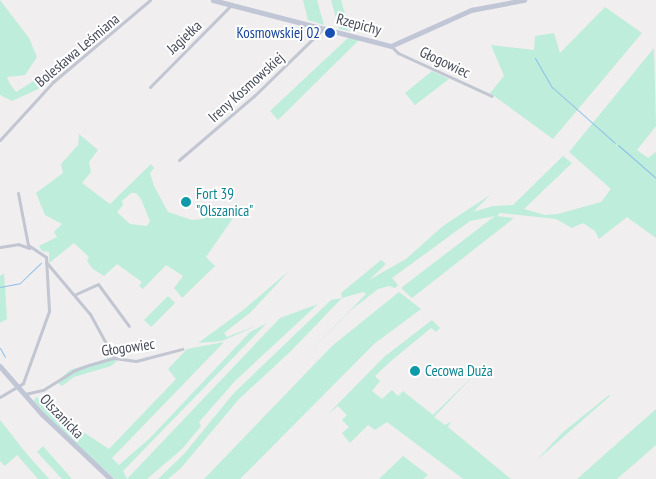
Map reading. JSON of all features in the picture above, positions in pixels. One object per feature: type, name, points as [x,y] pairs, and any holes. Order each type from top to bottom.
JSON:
[{"type":"street","name":"Bolesława Leśmiana","points":[[0,140],[53,82],[150,0]]},
{"type":"street","name":"Rzepichy","points":[[213,0],[391,46],[471,10],[524,0]]},
{"type":"street","name":"Jagiełka","points":[[150,86],[232,4]]},
{"type":"street","name":"Ireny Kosmowskiej","points":[[179,160],[251,98],[324,28]]},
{"type":"street","name":"Głogowiec","points":[[391,46],[398,53],[492,96]]},
{"type":"street","points":[[18,193],[25,235],[30,248]]},
{"type":"street","points":[[0,247],[16,244],[42,253],[46,262],[76,294],[114,358]]},
{"type":"street","points":[[0,398],[18,388],[27,376],[48,321],[46,262]]},
{"type":"street","points":[[76,294],[98,284],[129,326]]},
{"type":"street","name":"Głogowiec","points":[[25,394],[43,390],[72,371],[114,358],[136,360],[182,349]]},
{"type":"street","name":"Olszanicka","points":[[0,366],[18,388],[111,479]]},
{"type":"green space","points":[[0,0],[29,38],[37,57],[25,75],[7,77],[10,84],[16,92],[40,77],[47,85],[12,101],[0,95]]},
{"type":"green space","points":[[303,0],[317,0],[324,25],[308,20]]},
{"type":"green space","points":[[331,0],[341,0],[350,31],[339,29]]},
{"type":"green space","points":[[605,7],[642,33],[553,139],[490,93],[504,76],[491,45],[534,50],[535,36],[554,33],[560,53]]},
{"type":"green space","points":[[349,37],[359,40],[278,120],[270,111]]},
{"type":"green space","points":[[654,48],[656,126],[637,150],[648,158],[656,152],[656,238],[627,217],[599,239],[595,231],[583,223],[572,228],[556,219],[500,213],[497,216],[514,218],[412,298],[401,288],[495,216],[470,221],[392,278],[398,285],[395,288],[389,286],[378,289],[350,311],[292,370],[366,294],[363,292],[342,298],[341,293],[381,260],[386,264],[369,280],[406,259],[443,226],[490,195],[473,212],[493,206],[513,205],[563,156],[572,163],[524,209],[545,215],[558,214],[601,202],[611,189],[569,152]]},
{"type":"green space","points":[[432,71],[449,79],[415,105],[405,93]]},
{"type":"green space","points":[[79,134],[98,150],[89,162],[91,172],[82,183],[110,204],[151,164],[154,168],[150,173],[154,186],[168,212],[192,220],[202,219],[217,210],[233,218],[206,257],[215,266],[182,298],[174,288],[183,276],[166,265],[143,289],[139,286],[142,282],[117,264],[104,276],[93,269],[87,261],[89,257],[74,243],[49,263],[49,252],[42,251],[39,246],[57,237],[54,232],[62,224],[45,215],[36,193],[63,173],[61,164],[78,145]],"holes":[[[131,193],[136,193],[141,199],[150,221],[147,226],[130,224],[117,212],[123,205],[122,201]]]},
{"type":"green space","points":[[289,271],[251,312],[224,333],[227,337],[258,325],[222,341],[198,343],[242,311]]},
{"type":"green space","points":[[4,273],[7,319],[0,323],[0,276]]},
{"type":"green space","points":[[399,292],[421,309],[374,344],[240,479],[204,479],[332,346]]},
{"type":"green space","points":[[168,296],[175,303],[151,327],[144,320]]},
{"type":"green space","points":[[342,298],[291,351],[239,399],[181,468],[168,479],[158,479],[184,454],[233,394],[331,300]]},
{"type":"green space","points":[[318,304],[235,381],[199,422],[201,426],[182,449],[147,479],[127,479],[280,318]]},
{"type":"green space","points":[[432,320],[440,328],[436,332],[431,328],[391,361],[375,376],[380,381],[372,391],[382,399],[392,390],[398,396],[403,391],[433,415],[475,374],[434,417],[445,425],[451,422],[448,427],[511,479],[463,479],[387,422],[375,430],[368,425],[350,443],[342,433],[349,427],[342,420],[347,415],[338,406],[328,414],[384,357]]},
{"type":"green space","points":[[267,323],[123,471],[127,479],[115,479],[53,423],[34,401],[36,397],[47,403],[59,416],[109,449],[176,379],[168,369],[187,349],[224,342],[112,458],[119,465],[150,438],[250,332]]},
{"type":"green space","points":[[112,357],[117,361],[111,366],[74,377],[62,386],[57,382],[70,370]]},
{"type":"green space","points":[[610,396],[537,460],[562,433]]},
{"type":"green space","points":[[656,409],[656,445],[617,479],[577,479]]},
{"type":"green space","points":[[0,420],[49,479],[38,479],[17,455],[5,466],[0,461]]},
{"type":"green space","points":[[43,446],[72,479],[62,479],[37,452]]},
{"type":"green space","points":[[403,456],[428,475],[423,479],[379,479]]},
{"type":"waterway","points":[[535,58],[552,87],[615,143]]},
{"type":"waterway","points":[[618,145],[656,178]]},
{"type":"waterway","points":[[0,287],[20,283],[41,263]]},
{"type":"waterway","points":[[0,348],[5,357]]},
{"type":"place","name":"Kosmowskiej 02","points":[[330,33]]},
{"type":"place","name":"Fort 39 \"Olszanica\"","points":[[186,202]]},
{"type":"place","name":"Cecowa Duża","points":[[415,371]]}]
